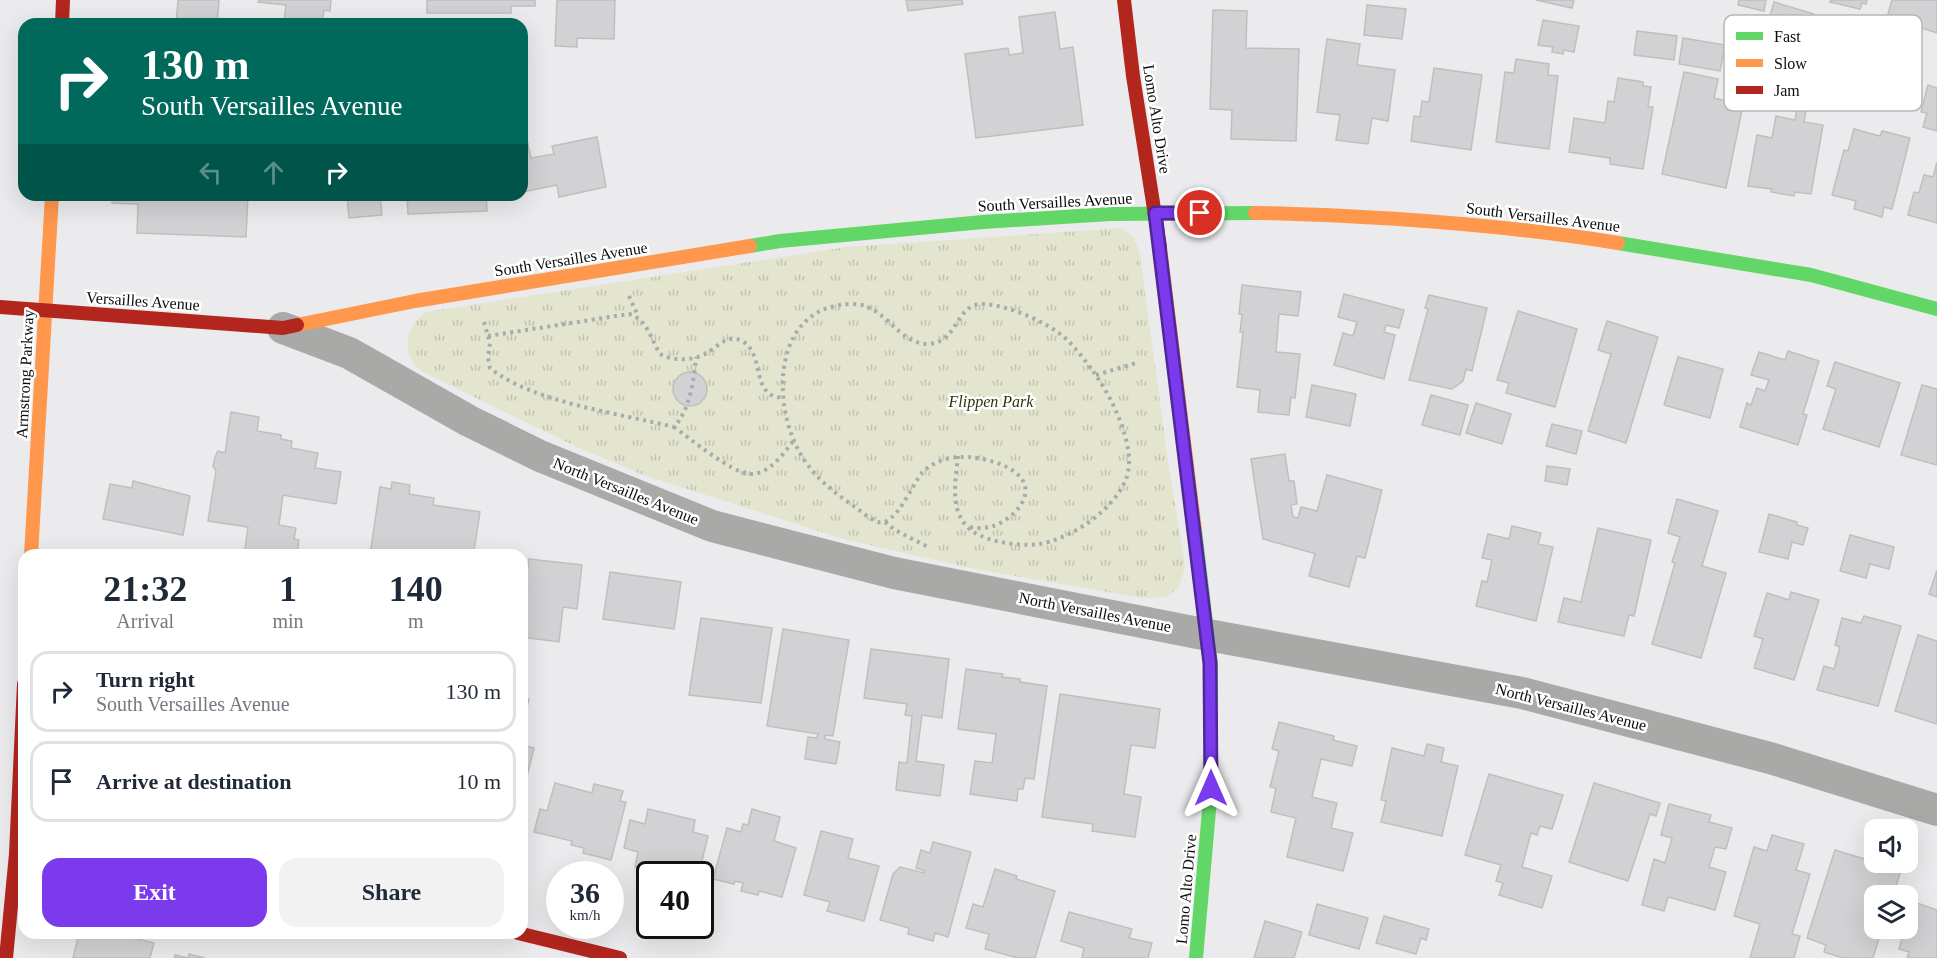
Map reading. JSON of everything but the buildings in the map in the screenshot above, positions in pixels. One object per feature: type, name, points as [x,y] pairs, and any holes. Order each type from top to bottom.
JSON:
[{"type":"street","points":[[62,18],[63,0]]},
{"type":"street","name":"Lomo Alto Drive","points":[[1124,0],[1133,76],[1155,213],[1208,634],[1211,788],[1196,958]]},
{"type":"street","name":"Armstrong Parkway","points":[[31,549],[52,201]]},
{"type":"street","name":"South Versailles Avenue","points":[[283,328],[415,301],[780,241],[983,222],[1155,213],[1305,213],[1456,223],[1563,234],[1811,275],[1937,309]]},
{"type":"street","name":"Versailles Avenue","points":[[0,307],[283,328]]},
{"type":"street","name":"North Versailles Avenue","points":[[283,328],[349,353],[469,421],[540,456],[712,526],[894,573],[1522,693],[1770,758],[1937,810]]},
{"type":"street","points":[[0,807],[18,811]]},
{"type":"street","points":[[6,958],[18,841]]},
{"type":"street","points":[[528,935],[620,958]]},
{"type":"path","points":[[930,547],[895,530],[885,522],[879,522],[870,517],[823,484],[801,456],[789,429],[783,398],[783,372],[786,355],[797,331],[807,319],[818,312],[836,306],[864,304],[878,311],[913,341],[924,344],[934,344],[945,338],[955,330],[970,306],[981,304],[1006,308],[1044,324],[1063,337],[1082,356],[1096,375],[1113,404],[1126,440],[1129,461],[1127,478],[1117,495],[1093,519],[1076,530],[1040,544],[1024,545],[988,539],[968,527],[957,508],[955,496],[957,456]]},
{"type":"path","points":[[488,336],[629,314],[638,317],[644,324],[660,354],[674,359],[696,357],[707,353],[726,340],[739,340],[749,347],[763,385],[769,394],[783,398]]},
{"type":"path","points":[[482,316],[490,343],[488,358],[490,368],[511,382],[534,392],[674,427],[728,465],[750,474],[758,473],[773,464],[793,441]]},
{"type":"path","points":[[674,427],[685,411],[696,357]]},
{"type":"path","points":[[1096,375],[1136,363]]},
{"type":"path","points":[[885,522],[896,513],[921,474],[942,460],[957,456],[1007,466],[1016,473],[1025,486],[1025,495],[1021,505],[1003,522],[992,527],[968,527]]},
{"type":"green space","name":"Flippen Park","points":[[1123,228],[1134,238],[1140,255],[1185,567],[1179,588],[1166,597],[1142,598],[975,569],[847,540],[643,475],[577,447],[425,373],[414,364],[408,349],[411,328],[426,312],[847,247]]},
{"type":"traffic: fast","points":[[750,246],[780,241],[983,222],[1110,214],[1255,213]]},
{"type":"traffic: fast","points":[[1618,243],[1811,275],[1937,309]]},
{"type":"traffic: fast","points":[[1195,530],[1211,664],[1211,788],[1196,958]]},
{"type":"traffic: slow","points":[[31,549],[52,201]]},
{"type":"traffic: slow","points":[[1255,213],[1453,223],[1536,231],[1618,243]]},
{"type":"traffic: slow","points":[[297,325],[415,301],[750,246]]},
{"type":"traffic: slow","points":[[1160,247],[1195,530]]},
{"type":"traffic: jam","points":[[62,18],[63,0]]},
{"type":"traffic: jam","points":[[1124,0],[1133,76],[1160,247]]},
{"type":"traffic: jam","points":[[0,307],[283,328],[297,325]]},
{"type":"traffic: jam","points":[[6,958],[18,812]]},
{"type":"traffic: jam","points":[[528,935],[620,958]]},
{"type":"route","points":[[1200,213],[1155,213],[1210,663],[1211,788]]}]
